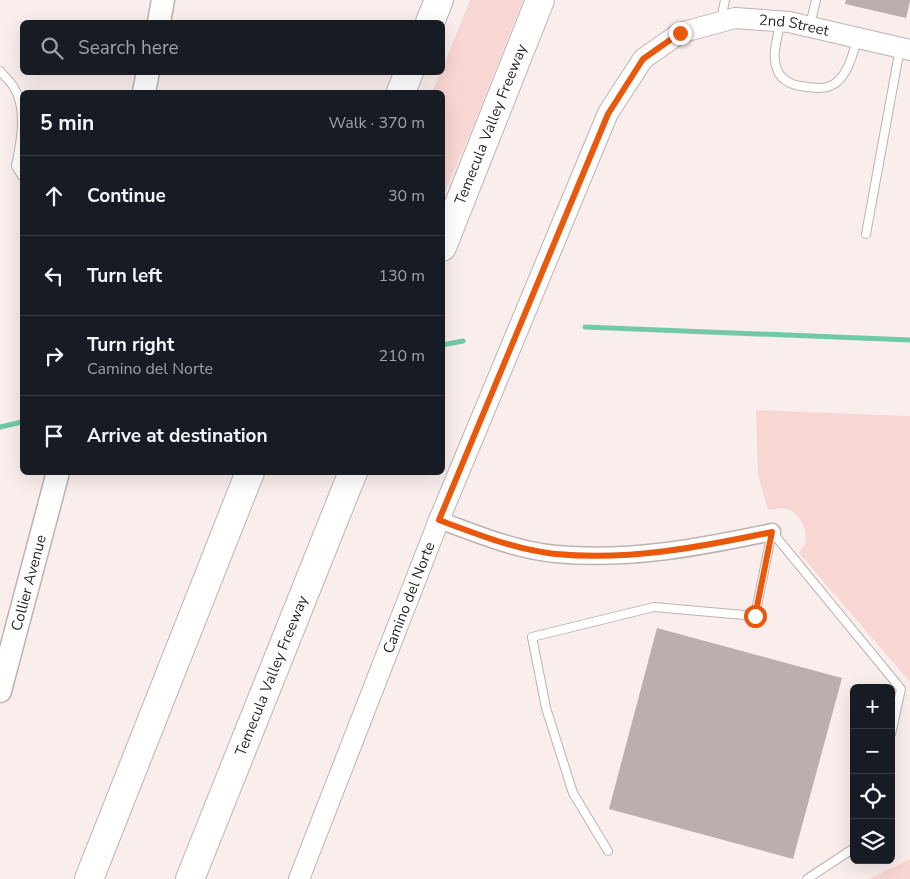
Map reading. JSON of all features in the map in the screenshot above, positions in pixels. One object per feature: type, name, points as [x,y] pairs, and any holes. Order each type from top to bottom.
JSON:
[{"type":"highway","points":[[431,20],[439,0]]},
{"type":"highway","name":"Temecula Valley Freeway","points":[[445,239],[540,0]]},
{"type":"highway","points":[[402,90],[408,75]]},
{"type":"highway","points":[[89,879],[249,475]]},
{"type":"highway","name":"Temecula Valley Freeway","points":[[190,879],[352,475]]},
{"type":"main road","points":[[159,20],[163,0]]},
{"type":"main road","points":[[144,90],[147,75]]},
{"type":"main road","name":"Collier Avenue","points":[[0,691],[57,475]]},
{"type":"street","name":"2nd Street","points":[[680,33],[735,18],[780,21],[810,26],[905,49]]},
{"type":"street","name":"Camino del Norte","points":[[299,879],[439,520],[608,114],[643,59],[680,33]]},
{"type":"street","points":[[439,520],[501,543],[555,554],[599,556],[629,556],[728,542],[772,532]]},
{"type":"lane","points":[[721,22],[726,0]]},
{"type":"lane","points":[[810,26],[816,0]]},
{"type":"lane","points":[[780,21],[774,58],[777,71],[784,80],[793,85],[820,88],[830,86],[845,73],[858,38]]},
{"type":"lane","points":[[866,234],[905,49]]},
{"type":"lane","points":[[0,71],[14,86],[20,102]]},
{"type":"lane","points":[[20,148],[16,166],[20,173]]},
{"type":"lane","points":[[772,532],[902,689],[892,729]]},
{"type":"lane","points":[[608,851],[573,793],[546,708],[532,637],[654,607],[755,616],[772,532]]},
{"type":"lane","points":[[807,879],[850,851]]},
{"type":"shaded area","points":[[470,0],[523,0],[471,132],[445,191],[445,90],[433,90],[439,75],[445,75],[445,62]]},
{"type":"shaded area","points":[[756,410],[910,416],[910,682],[799,553],[805,544],[806,533],[796,514],[788,509],[768,510],[758,475]]},
{"type":"shaded area","points":[[910,859],[910,879],[869,879]]},
{"type":"building","points":[[846,0],[910,1],[906,18],[845,4]]},
{"type":"building","points":[[657,628],[842,678],[793,859],[609,809]]},
{"type":"waterway","points":[[585,327],[910,340]]},
{"type":"waterway","points":[[445,344],[463,341]]},
{"type":"waterway","points":[[0,427],[20,422]]},
{"type":"route","points":[[680,33],[643,59],[608,114],[439,520],[501,543],[555,554],[599,556],[629,556],[728,542],[772,532],[755,616]]}]
